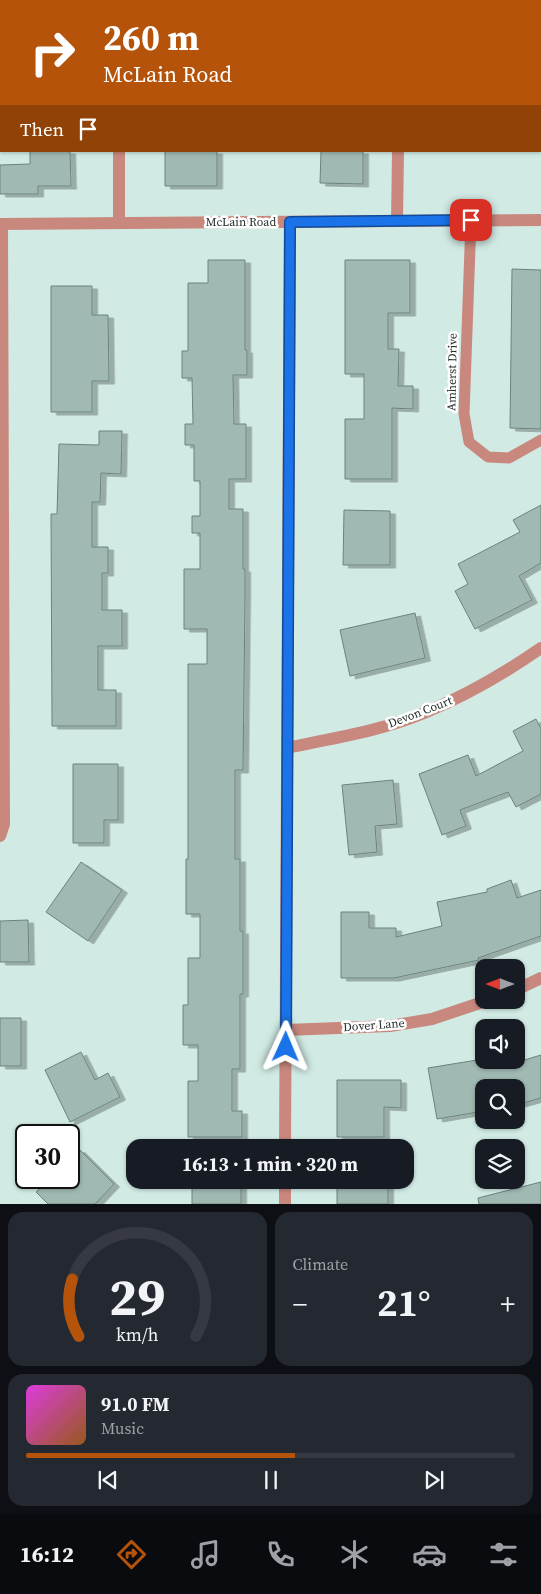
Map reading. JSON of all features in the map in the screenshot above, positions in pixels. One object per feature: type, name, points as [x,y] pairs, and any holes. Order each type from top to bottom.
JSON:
[{"type":"street","points":[[119,152],[119,223]]},
{"type":"street","points":[[397,221],[398,152]]},
{"type":"street","name":"McLain Road","points":[[1,224],[541,220]]},
{"type":"street","points":[[285,1139],[290,222]]},
{"type":"street","points":[[1,224],[4,824],[1,835]]},
{"type":"street","name":"Devon Court","points":[[287,748],[385,726],[424,713],[469,692],[541,648]]},
{"type":"street","points":[[525,986],[541,978]]},
{"type":"street","name":"Dover Lane","points":[[286,1030],[390,1026],[432,1019],[475,1005]]},
{"type":"street","points":[[285,1189],[285,1204]]},
{"type":"lane","name":"Amherst Drive","points":[[471,220],[464,414],[469,442],[488,456],[509,458],[541,440]]},
{"type":"building","points":[[30,152],[70,152],[71,186],[38,186],[38,194],[0,194],[0,165],[30,164]]},
{"type":"building","points":[[165,152],[217,152],[217,186],[165,186]]},
{"type":"building","points":[[321,152],[363,152],[363,184],[320,183]]},
{"type":"building","points":[[208,260],[245,260],[245,350],[247,350],[247,375],[233,375],[234,424],[246,424],[246,479],[229,479],[229,509],[243,509],[243,569],[245,569],[243,770],[235,770],[235,859],[240,859],[240,931],[243,931],[243,994],[240,994],[240,1069],[232,1069],[232,1111],[242,1111],[242,1137],[188,1137],[188,1081],[198,1081],[198,1045],[183,1045],[183,1005],[188,1005],[188,958],[200,958],[200,914],[186,914],[186,859],[188,859],[188,664],[207,664],[207,629],[184,629],[184,569],[200,569],[200,533],[192,533],[192,516],[200,516],[200,481],[194,481],[194,445],[185,445],[185,424],[193,424],[192,378],[182,378],[182,351],[188,351],[188,283],[208,283]]},
{"type":"building","points":[[345,260],[410,260],[410,313],[388,313],[388,349],[399,349],[398,386],[413,386],[413,409],[392,408],[392,479],[345,479],[345,419],[364,419],[364,374],[345,374]]},
{"type":"building","points":[[512,269],[541,270],[541,429],[510,428]]},
{"type":"building","points":[[51,286],[92,286],[92,315],[108,315],[109,381],[92,381],[92,412],[51,412]]},
{"type":"building","points":[[99,431],[122,431],[121,474],[101,473],[100,502],[92,502],[92,547],[108,547],[108,573],[102,573],[102,610],[122,610],[122,646],[98,646],[98,690],[116,690],[116,726],[52,726],[51,514],[57,514],[59,444],[99,445]]},
{"type":"building","points":[[541,505],[541,563],[519,576],[532,600],[475,629],[455,591],[468,584],[458,564],[520,532],[513,520]]},
{"type":"building","points":[[344,510],[390,511],[390,565],[343,565]]},
{"type":"building","points":[[415,613],[425,658],[350,676],[340,630]]},
{"type":"building","points":[[536,719],[541,729],[541,794],[516,807],[508,792],[460,810],[466,826],[442,835],[419,774],[468,755],[476,776],[523,751],[513,731]]},
{"type":"building","points":[[73,764],[118,764],[118,820],[104,820],[104,843],[73,843]]},
{"type":"building","points":[[393,780],[397,824],[375,826],[377,852],[349,855],[342,785]]},
{"type":"building","points":[[81,862],[122,890],[88,941],[46,912]]},
{"type":"building","points":[[511,880],[517,898],[541,890],[541,936],[475,959],[475,961],[394,978],[341,978],[341,912],[369,912],[369,928],[396,928],[396,937],[442,926],[437,902],[487,892],[487,889]]},
{"type":"building","points":[[28,920],[29,962],[0,962],[0,921]]},
{"type":"building","points":[[0,1018],[21,1018],[21,1066],[0,1066]]},
{"type":"building","points":[[81,1052],[95,1080],[108,1073],[120,1097],[70,1122],[45,1070]]},
{"type":"building","points":[[541,1055],[541,1098],[525,1102],[525,1079],[475,1079],[475,1113],[437,1119],[428,1068],[475,1060],[475,1069],[525,1069],[525,1060]]},
{"type":"building","points":[[337,1080],[401,1080],[401,1108],[384,1107],[384,1137],[337,1137]]},
{"type":"building","points":[[80,1150],[114,1184],[95,1204],[48,1204],[36,1192],[39,1189],[80,1189]]},
{"type":"building","points":[[541,1182],[541,1204],[479,1204],[478,1198],[513,1189],[525,1189],[525,1186]]},
{"type":"building","points":[[192,1189],[241,1189],[241,1204],[192,1204]]},
{"type":"building","points":[[337,1189],[388,1189],[388,1204],[337,1204]]},
{"type":"route","points":[[286,1047],[290,222],[471,220]]}]
